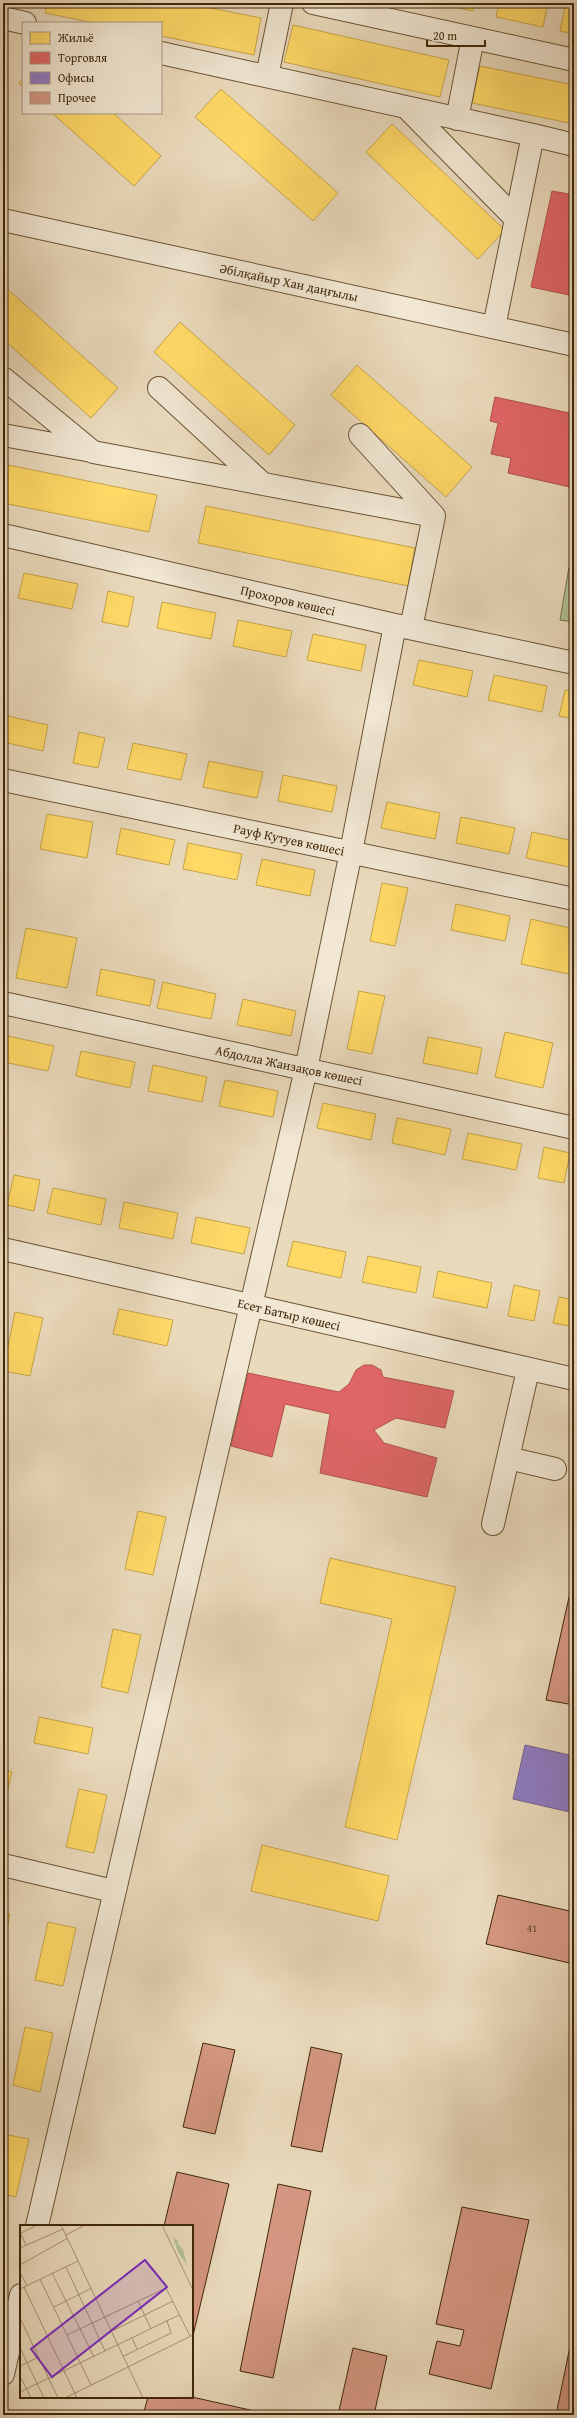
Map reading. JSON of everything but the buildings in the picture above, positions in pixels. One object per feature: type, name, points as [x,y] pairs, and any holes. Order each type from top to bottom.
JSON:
[{"type":"street","points":[[266,76],[282,3]]},
{"type":"street","points":[[313,3],[391,11],[473,38],[574,60]]},
{"type":"street","points":[[3,18],[22,22]]},
{"type":"street","points":[[457,119],[473,38]]},
{"type":"street","points":[[162,53],[574,145]]},
{"type":"street","points":[[407,108],[516,219]]},
{"type":"street","points":[[494,327],[533,135]]},
{"type":"street","name":"Әбілқайыр Хан даңғылы","points":[[3,220],[574,345]]},
{"type":"street","points":[[3,378],[93,452]]},
{"type":"street","points":[[159,388],[263,484]]},
{"type":"street","points":[[3,435],[434,516]]},
{"type":"street","points":[[360,436],[434,516]]},
{"type":"street","points":[[37,2225],[113,1891],[252,1305],[306,1068],[351,852],[403,627],[434,516]]},
{"type":"street","name":"Прохоров көшесі","points":[[3,535],[403,627],[574,663]]},
{"type":"street","name":"Рауф Кутуев көшесі","points":[[3,780],[574,899]]},
{"type":"street","name":"Абдолла Жанзақов көшесі","points":[[3,1003],[306,1068],[574,1128]]},
{"type":"street","name":"Есет Батыр көшесі","points":[[3,1249],[252,1305],[528,1370],[574,1379]]},
{"type":"street","points":[[493,1524],[528,1370]]},
{"type":"street","points":[[508,1458],[554,1469]]},
{"type":"street","points":[[3,1865],[113,1891]]},
{"type":"street","points":[[3,2374],[20,2299]]},
{"type":"green space","points":[[569,567],[574,568],[574,622],[560,620]]}]
